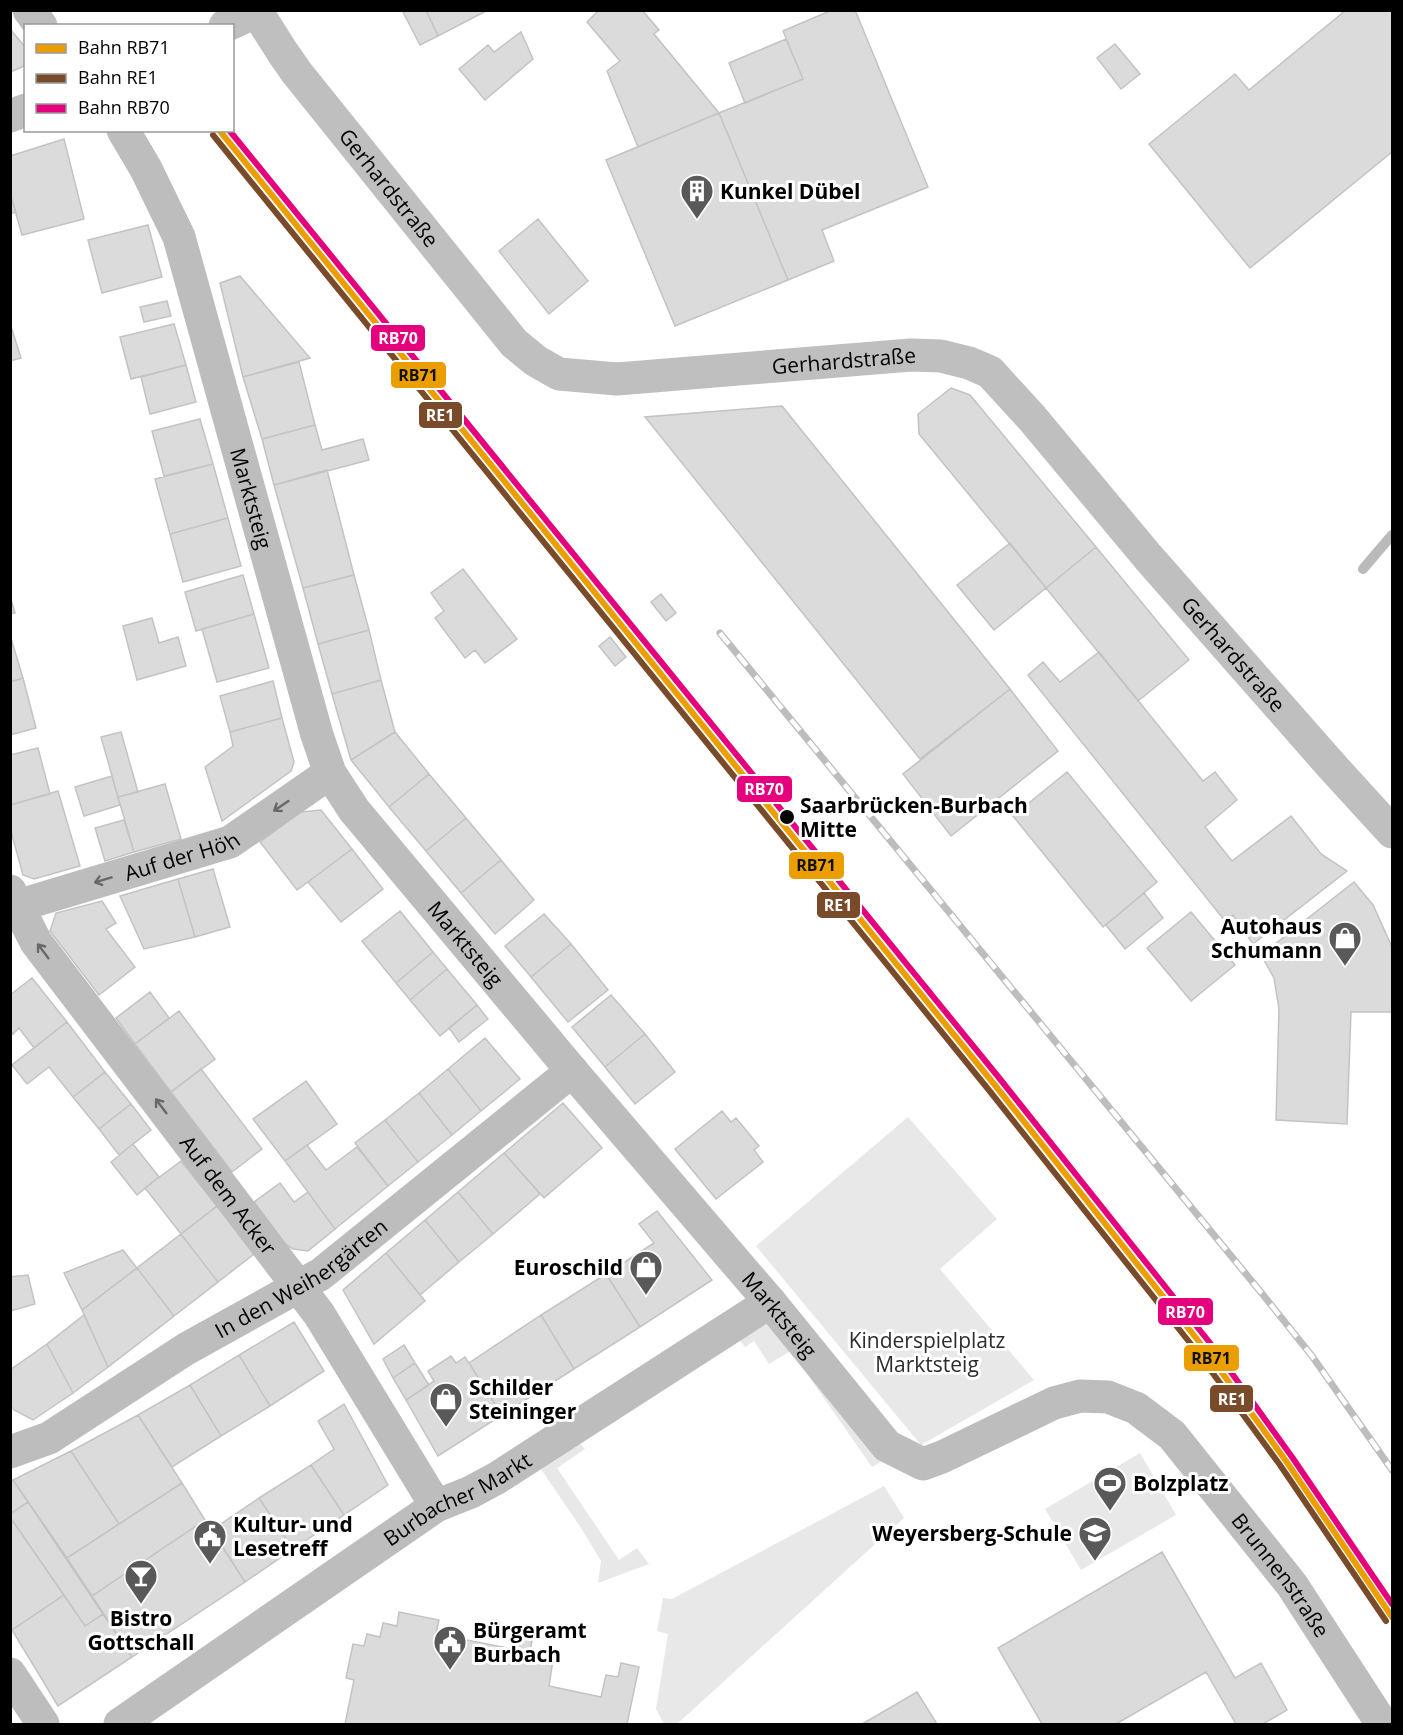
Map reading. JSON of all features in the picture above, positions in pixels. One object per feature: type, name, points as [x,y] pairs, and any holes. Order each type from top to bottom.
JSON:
[{"type":"street","points":[[29,10],[40,24]]},
{"type":"street","points":[[230,24],[259,11]]},
{"type":"street","name":"Gerhardstraße","points":[[259,11],[297,73],[514,342],[536,361],[559,374],[617,379],[911,355],[941,356],[969,363],[990,372],[1032,418],[1148,556],[1392,832]]},
{"type":"street","name":"Marktsteig","points":[[124,132],[146,169],[179,237],[188,262],[317,735],[330,773],[354,810],[572,1071],[770,1302],[887,1446],[923,1464],[1054,1403],[1080,1396],[1108,1397]]},
{"type":"street","name":"Auf der Höh","points":[[14,898],[230,842],[330,773]]},
{"type":"street","name":"Auf dem Acker","points":[[14,898],[36,942],[319,1314],[436,1506]]},
{"type":"street","name":"In den Weihergärten","points":[[10,1452],[49,1438],[186,1349],[321,1274],[572,1071]]},
{"type":"street","name":"Burbacher Markt","points":[[120,1725],[436,1506],[471,1492],[497,1478],[770,1302]]},
{"type":"street","name":"Brunnenstraße","points":[[1108,1397],[1136,1408],[1172,1435],[1292,1586],[1382,1725]]},
{"type":"street","points":[[10,1674],[43,1725]]},
{"type":"green space","name":"Kinderspielplatz Marktsteig","points":[[908,1117],[997,1219],[940,1269],[1034,1380],[921,1445],[756,1246]]},
{"type":"green space","points":[[773,1320],[884,1460],[872,1467],[791,1351],[769,1364],[754,1341],[745,1347],[740,1340]]},
{"type":"green space","points":[[580,1443],[585,1449],[557,1468],[619,1560],[637,1548],[649,1564],[598,1583],[601,1561],[532,1456]]},
{"type":"green space","name":"Bolzplatz","points":[[1140,1453],[1176,1515],[1081,1570],[1045,1509]]},
{"type":"green space","points":[[884,1486],[904,1518],[677,1724],[664,1724],[656,1709],[668,1634],[657,1631],[663,1598],[672,1599]]},
{"type":"building","points":[[402,10],[426,10],[438,36],[420,45]]},
{"type":"building","points":[[426,10],[488,10],[438,36]]},
{"type":"building","points":[[599,10],[642,10],[659,30],[654,34],[719,113],[638,147],[607,71],[620,61],[587,22]]},
{"type":"building","points":[[832,10],[855,10],[928,187],[822,230],[834,261],[788,280],[719,113],[803,79],[783,31]]},
{"type":"building","points":[[1346,10],[1392,10],[1392,152],[1250,268],[1149,144],[1235,74],[1249,90]]},
{"type":"building","points":[[10,29],[24,46],[24,65],[10,72]]},
{"type":"building","points":[[521,32],[533,59],[485,100],[459,69],[488,45],[494,52]]},
{"type":"building","points":[[786,39],[803,79],[745,103],[729,63]]},
{"type":"building","points":[[1115,44],[1140,74],[1121,89],[1097,58]]},
{"type":"building","name":"Kunkel Dübel","points":[[719,113],[788,280],[675,326],[606,160]]},
{"type":"building","points":[[64,139],[84,219],[22,235],[10,193],[10,156]]},
{"type":"building","points":[[10,193],[16,212],[10,214]]},
{"type":"building","points":[[538,219],[588,281],[549,314],[499,251]]},
{"type":"building","points":[[148,225],[162,277],[102,293],[88,240]]},
{"type":"building","points":[[240,276],[310,358],[243,377],[220,283]]},
{"type":"building","points":[[167,301],[171,316],[144,322],[140,307]]},
{"type":"building","points":[[10,323],[21,358],[10,361]]},
{"type":"building","points":[[174,324],[186,365],[131,379],[120,337]]},
{"type":"building","points":[[299,362],[315,425],[262,439],[243,377]]},
{"type":"building","points":[[186,365],[196,402],[150,414],[141,377]]},
{"type":"building","points":[[951,388],[970,395],[1096,547],[1046,588],[919,434],[918,414]]},
{"type":"building","points":[[782,406],[1010,689],[920,759],[645,417]]},
{"type":"building","points":[[200,419],[213,464],[164,476],[152,431]]},
{"type":"building","points":[[315,425],[322,450],[363,439],[369,460],[274,485],[262,439]]},
{"type":"building","points":[[213,464],[228,518],[170,534],[155,479]]},
{"type":"building","points":[[327,470],[354,575],[303,588],[274,485]]},
{"type":"building","points":[[228,518],[241,566],[183,582],[170,534]]},
{"type":"building","points":[[1010,543],[1046,588],[994,630],[957,585]]},
{"type":"building","points":[[1096,547],[1189,660],[1138,701],[1046,588]]},
{"type":"building","points":[[463,569],[517,639],[485,663],[475,650],[465,658],[435,618],[444,611],[431,593]]},
{"type":"building","points":[[243,575],[254,614],[196,631],[185,592]]},
{"type":"building","points":[[354,575],[369,630],[318,644],[303,588]]},
{"type":"building","points":[[661,594],[676,613],[666,621],[651,602]]},
{"type":"building","points":[[10,596],[15,613],[10,614]]},
{"type":"building","points":[[254,614],[269,668],[217,682],[202,629]]},
{"type":"building","points":[[152,618],[159,643],[178,637],[186,666],[137,680],[123,626]]},
{"type":"building","points":[[369,630],[381,680],[332,694],[318,644]]},
{"type":"building","points":[[10,635],[23,678],[10,682]]},
{"type":"building","points":[[610,637],[626,657],[615,666],[599,646]]},
{"type":"building","points":[[1099,652],[1203,781],[1215,772],[1237,800],[1205,827],[1232,861],[1291,816],[1321,854],[1347,871],[1253,944],[1233,915],[1225,921],[1028,675],[1043,662],[1060,682]]},
{"type":"building","points":[[23,678],[36,728],[10,735],[10,682]]},
{"type":"building","points":[[381,680],[395,732],[351,760],[332,694]]},
{"type":"building","points":[[273,681],[282,718],[230,732],[220,696]]},
{"type":"building","points":[[1010,689],[1058,751],[951,836],[903,774]]},
{"type":"building","points":[[282,718],[294,762],[291,771],[222,821],[205,767],[233,746],[230,732]]},
{"type":"building","points":[[121,732],[138,792],[118,797],[101,737]]},
{"type":"building","points":[[395,732],[429,774],[389,807],[351,760]]},
{"type":"building","points":[[38,748],[50,794],[10,805],[10,755]]},
{"type":"building","points":[[1067,772],[1157,882],[1103,927],[1013,816]]},
{"type":"building","points":[[429,774],[466,818],[426,851],[389,807]]},
{"type":"building","points":[[112,776],[120,805],[84,816],[75,787]]},
{"type":"building","points":[[165,784],[181,839],[134,852],[118,797]]},
{"type":"building","points":[[58,791],[80,866],[34,879],[23,875],[10,828],[10,805]]},
{"type":"building","points":[[321,810],[352,849],[297,890],[260,842],[301,812]]},
{"type":"building","points":[[466,818],[501,860],[461,893],[426,851]]},
{"type":"building","points":[[124,820],[134,852],[105,861],[95,828]]},
{"type":"building","points":[[352,849],[383,889],[341,922],[308,882]]},
{"type":"building","points":[[501,860],[534,900],[495,934],[461,893]]},
{"type":"building","points":[[213,869],[230,927],[195,937],[178,879]]},
{"type":"building","points":[[178,879],[195,937],[144,949],[120,896]]},
{"type":"building","points":[[1354,882],[1373,905],[1392,947],[1392,1012],[1351,1012],[1347,1124],[1276,1120],[1279,1009],[1274,978],[1261,955]]},
{"type":"building","points":[[1144,893],[1163,918],[1125,949],[1106,925]]},
{"type":"building","points":[[102,901],[116,923],[106,929],[135,967],[99,995],[50,931],[56,913]]},
{"type":"building","points":[[400,911],[433,952],[396,983],[362,941]]},
{"type":"building","points":[[1191,912],[1235,965],[1191,1001],[1147,948]]},
{"type":"building","points":[[544,914],[571,944],[531,977],[505,946]]},
{"type":"building","points":[[571,944],[608,990],[568,1022],[531,977]]},
{"type":"building","points":[[433,952],[447,969],[410,1000],[396,983]]},
{"type":"building","points":[[447,969],[477,1005],[440,1036],[410,1000]]},
{"type":"building","points":[[32,978],[67,1022],[34,1048],[19,1028],[13,1034],[10,1030],[10,995]]},
{"type":"building","points":[[150,992],[169,1018],[135,1044],[116,1018]]},
{"type":"building","points":[[611,995],[645,1034],[605,1067],[572,1027]]},
{"type":"building","points":[[477,1005],[488,1019],[459,1042],[449,1028]]},
{"type":"building","points":[[179,1011],[215,1059],[171,1092],[135,1044]]},
{"type":"building","points":[[67,1022],[105,1072],[73,1097],[49,1067],[27,1084],[12,1065]]},
{"type":"building","points":[[645,1034],[675,1072],[635,1104],[605,1067]]},
{"type":"building","points":[[485,1038],[520,1079],[481,1111],[448,1069]]},
{"type":"building","points":[[201,1069],[262,1149],[232,1172],[171,1092]]},
{"type":"building","points":[[448,1069],[481,1111],[452,1135],[419,1093]]},
{"type":"building","points":[[105,1072],[131,1104],[99,1129],[73,1097]]},
{"type":"building","points":[[306,1081],[337,1124],[285,1161],[253,1119]]},
{"type":"building","points":[[419,1093],[452,1135],[418,1162],[385,1120]]},
{"type":"building","points":[[563,1103],[602,1148],[544,1198],[504,1153]]},
{"type":"building","points":[[131,1104],[151,1130],[119,1155],[99,1129]]},
{"type":"building","points":[[722,1111],[731,1122],[736,1118],[759,1146],[754,1150],[763,1162],[716,1199],[675,1149]]},
{"type":"building","points":[[385,1120],[418,1162],[388,1186],[355,1143]]},
{"type":"building","points":[[133,1144],[159,1177],[137,1195],[111,1162]]},
{"type":"building","points":[[307,1145],[326,1170],[357,1147],[388,1186],[335,1229],[285,1161]]},
{"type":"building","points":[[504,1153],[540,1194],[493,1234],[458,1192]]},
{"type":"building","points":[[181,1161],[217,1206],[181,1234],[145,1188]]},
{"type":"building","points":[[280,1183],[294,1202],[308,1192],[335,1229],[308,1251],[293,1249],[285,1244],[254,1202]]},
{"type":"building","points":[[458,1192],[493,1234],[459,1262],[425,1220]]},
{"type":"building","points":[[217,1206],[254,1254],[218,1282],[181,1234]]},
{"type":"building","points":[[657,1211],[712,1280],[640,1327],[606,1274],[654,1243],[639,1224]]},
{"type":"building","points":[[425,1220],[459,1262],[420,1295],[386,1253]]},
{"type":"building","points":[[181,1234],[218,1282],[174,1316],[137,1268]]},
{"type":"building","points":[[123,1250],[137,1268],[82,1310],[64,1273]]},
{"type":"building","points":[[386,1253],[425,1301],[374,1344],[343,1290]]},
{"type":"building","points":[[137,1268],[174,1316],[108,1367],[82,1310]]},
{"type":"building","points":[[606,1274],[640,1327],[574,1369],[541,1315]]},
{"type":"building","points":[[28,1275],[35,1304],[10,1311],[10,1277]]},
{"type":"building","points":[[84,1315],[108,1367],[73,1393],[47,1344]]},
{"type":"building","points":[[541,1315],[574,1369],[502,1415],[469,1363]]},
{"type":"building","points":[[294,1322],[324,1371],[270,1406],[239,1355]]},
{"type":"building","points":[[47,1344],[73,1393],[33,1420],[14,1410],[10,1405],[10,1370]]},
{"type":"building","points":[[404,1345],[415,1363],[393,1378],[383,1359]]},
{"type":"building","points":[[239,1355],[270,1406],[221,1436],[190,1385]]},
{"type":"building","points":[[451,1356],[456,1363],[465,1357],[502,1415],[438,1456],[406,1400],[434,1381],[428,1371]]},
{"type":"building","points":[[415,1363],[429,1385],[406,1400],[393,1378]]},
{"type":"building","points":[[190,1385],[221,1436],[172,1467],[138,1415]]},
{"type":"building","points":[[344,1404],[388,1485],[344,1515],[311,1465],[334,1449],[318,1421]]},
{"type":"building","points":[[138,1415],[182,1483],[119,1524],[71,1451]]},
{"type":"building","points":[[71,1451],[119,1524],[67,1558],[13,1480]]},
{"type":"building","points":[[311,1465],[344,1515],[293,1549],[259,1498]]},
{"type":"building","points":[[13,1480],[28,1502],[10,1514],[10,1481]]},
{"type":"building","points":[[182,1483],[205,1520],[92,1596],[67,1558]]},
{"type":"building","points":[[259,1498],[293,1549],[245,1582],[212,1530]]},
{"type":"building","points":[[28,1502],[103,1614],[85,1626],[10,1517],[10,1514]]},
{"type":"building","points":[[10,1517],[64,1595],[12,1630],[10,1628]]},
{"type":"building","points":[[205,1520],[245,1582],[132,1657],[92,1596]]},
{"type":"building","points":[[1162,1552],[1235,1678],[1261,1663],[1287,1710],[1263,1724],[1236,1724],[1206,1672],[1116,1724],[1042,1724],[998,1648]]},
{"type":"building","points":[[64,1595],[85,1626],[103,1614],[132,1657],[58,1706],[12,1630]]},
{"type":"building","name":"Bürgeramt Burbach","points":[[399,1612],[439,1620],[436,1634],[512,1649],[514,1637],[532,1641],[529,1656],[553,1660],[549,1686],[601,1697],[606,1675],[618,1677],[621,1663],[639,1667],[627,1724],[345,1724],[354,1680],[346,1678],[353,1644],[364,1646],[367,1634],[380,1637],[383,1623],[397,1626]]},
{"type":"building","points":[[917,1692],[937,1724],[862,1724]]},
{"type":"waterway","points":[[1363,569],[1392,535]]},
{"type":"railway","points":[[720,633],[1264,1296],[1312,1356],[1392,1470]]},
{"type":"rail line","name":"RB71","points":[[221,132],[994,1084],[1204,1348],[1286,1461],[1392,1617]]},
{"type":"rail line","name":"RB70","points":[[231,132],[1000,1079],[1210,1343],[1292,1457],[1392,1604]]},
{"type":"rail line","name":"RE1","points":[[213,135],[988,1089],[1198,1353],[1280,1465],[1386,1621]]},
{"type":"place","name":"Kunkel Dübel","points":[[697,220]]},
{"type":"place","name":"Saarbrücken-Burbach Mitte","points":[[787,817]]},
{"type":"place","name":"Autohaus Schumann","points":[[1345,967]]},
{"type":"place","name":"Euroschild","points":[[646,1296]]},
{"type":"place","name":"Schilder Steininger","points":[[446,1428]]},
{"type":"place","name":"Bolzplatz","points":[[1110,1512]]},
{"type":"place","name":"Weyersberg-Schule","points":[[1095,1562]]},
{"type":"place","name":"Kultur- und Lesetreff","points":[[210,1565]]},
{"type":"place","name":"Bistro Gottschall","points":[[141,1605]]},
{"type":"place","name":"Bürgeramt Burbach","points":[[450,1671]]}]
